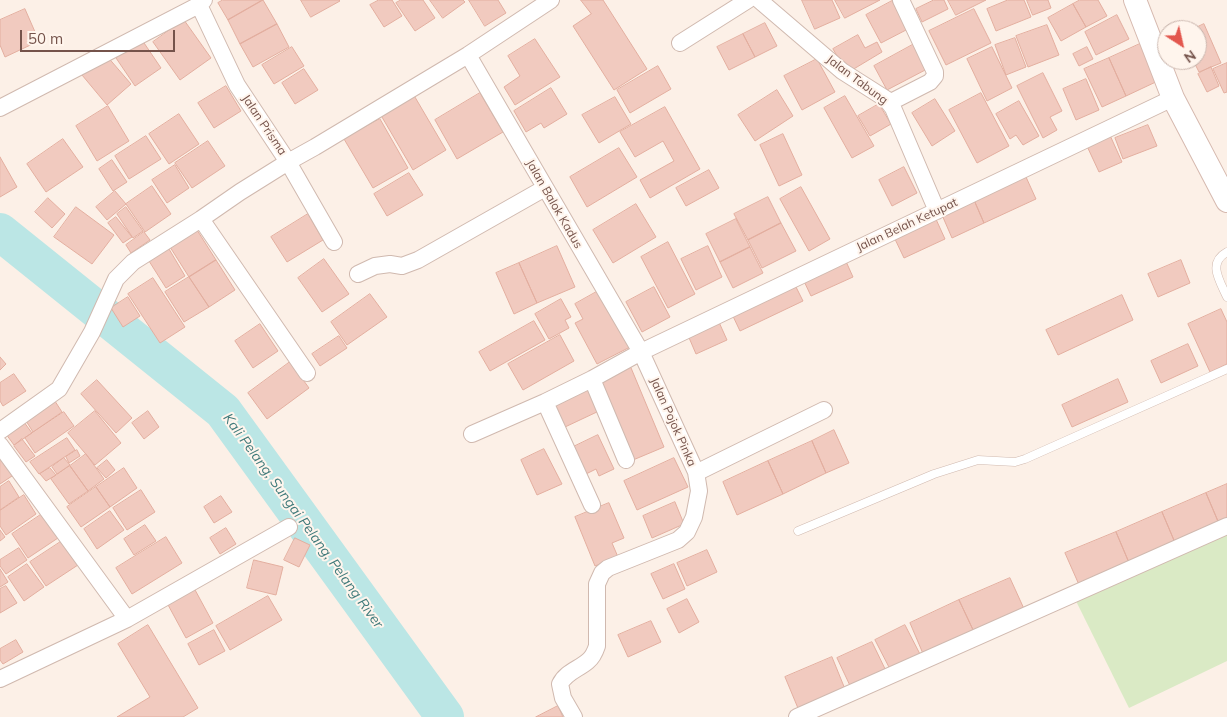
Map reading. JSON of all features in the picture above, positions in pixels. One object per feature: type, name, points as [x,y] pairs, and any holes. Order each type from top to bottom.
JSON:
[{"type":"main road","points":[[1134,0],[1173,98],[1227,201]]},
{"type":"street","points":[[0,431],[59,389],[92,332],[116,279],[132,262],[288,162],[468,55],[551,0]]},
{"type":"street","points":[[680,43],[748,0]]},
{"type":"street","name":"Jalan Tabung","points":[[759,0],[842,71],[886,99],[893,108],[937,211]]},
{"type":"street","points":[[889,103],[930,82],[935,72],[902,0]]},
{"type":"street","points":[[0,108],[202,2]]},
{"type":"street","name":"Jalan Prisma","points":[[202,2],[237,85],[288,162],[334,242]]},
{"type":"street","name":"Jalan Balok Kadus","points":[[468,55],[641,352]]},
{"type":"street","name":"Jalan Belah Ketupat","points":[[472,434],[545,402],[641,352],[1173,98]]},
{"type":"street","points":[[358,274],[376,266],[390,264],[402,266],[418,260],[545,188]]},
{"type":"street","points":[[201,219],[306,373]]},
{"type":"street","name":"Jalan Pojok Pinka","points":[[574,717],[563,698],[560,684],[563,677],[589,660],[594,654],[597,646],[597,584],[602,573],[608,568],[678,540],[686,532],[698,504],[699,490],[696,472],[641,352]]},
{"type":"street","points":[[592,379],[626,460]]},
{"type":"street","points":[[545,402],[592,505]]},
{"type":"street","points":[[696,472],[824,410]]},
{"type":"street","points":[[0,445],[126,619]]},
{"type":"street","points":[[797,717],[1227,526]]},
{"type":"street","points":[[0,679],[126,619],[288,528]]},
{"type":"lane","points":[[1227,252],[1221,255],[1217,261],[1216,268],[1227,297]]},
{"type":"lane","points":[[798,531],[960,465],[978,460],[1015,462],[1025,459],[1227,369]]},
{"type":"green space","points":[[1227,523],[1227,661],[1129,708],[1074,597]]},
{"type":"building","points":[[223,0],[263,0],[228,20],[218,3]]},
{"type":"building","points":[[263,0],[277,24],[240,44],[228,20]]},
{"type":"building","points":[[301,0],[339,0],[340,1],[311,17]]},
{"type":"building","points":[[379,0],[392,0],[402,16],[384,27],[370,5]]},
{"type":"building","points":[[401,0],[423,0],[435,18],[415,31],[396,3]]},
{"type":"building","points":[[430,0],[463,0],[465,2],[443,18]]},
{"type":"building","points":[[469,0],[498,0],[506,13],[485,26]]},
{"type":"building","points":[[581,0],[603,0],[647,69],[614,90],[573,26],[591,14]]},
{"type":"building","points":[[802,0],[832,0],[840,18],[815,29]]},
{"type":"building","points":[[835,0],[880,0],[845,18]]},
{"type":"building","points":[[934,0],[944,0],[948,9],[922,22],[916,9]]},
{"type":"building","points":[[948,0],[986,0],[956,15]]},
{"type":"building","points":[[1008,0],[1024,0],[1031,17],[996,31],[987,9]]},
{"type":"building","points":[[1027,0],[1048,0],[1051,8],[1033,15]]},
{"type":"building","points":[[1080,0],[1098,0],[1107,16],[1086,27],[1073,4]]},
{"type":"building","points":[[892,1],[908,29],[881,43],[866,15]]},
{"type":"building","points":[[1073,4],[1086,27],[1061,41],[1048,18]]},
{"type":"building","points":[[25,9],[39,41],[5,57],[0,45],[0,20]]},
{"type":"building","points":[[974,9],[991,43],[946,65],[929,31]]},
{"type":"building","points":[[1117,15],[1129,39],[1096,55],[1085,32]]},
{"type":"building","points":[[184,20],[211,58],[180,80],[153,42]]},
{"type":"building","points":[[765,23],[777,46],[755,57],[743,34]]},
{"type":"building","points":[[277,24],[289,47],[253,67],[240,44]]},
{"type":"building","points":[[1047,25],[1059,55],[1028,67],[1016,36]]},
{"type":"building","points":[[1207,31],[1221,63],[1207,69]]},
{"type":"building","points":[[743,34],[755,57],[729,70],[717,47]]},
{"type":"building","points":[[858,35],[865,48],[877,42],[882,52],[847,73],[833,49]]},
{"type":"building","points":[[140,37],[161,68],[135,86],[114,55]]},
{"type":"building","points":[[1015,38],[1026,67],[1006,75],[995,45]]},
{"type":"building","points":[[535,39],[560,77],[515,105],[504,87],[520,76],[508,56]]},
{"type":"building","points":[[916,43],[929,68],[887,90],[874,66]]},
{"type":"building","points":[[1142,43],[1160,80],[1126,96],[1109,58]]},
{"type":"building","points":[[292,47],[304,66],[274,84],[262,65]]},
{"type":"building","points":[[992,47],[1012,88],[987,101],[967,59]]},
{"type":"building","points":[[1087,47],[1093,59],[1079,66],[1073,54]]},
{"type":"building","points":[[106,55],[131,84],[107,105],[82,75]]},
{"type":"building","points":[[1109,58],[1126,96],[1102,107],[1084,69]]},
{"type":"building","points":[[817,59],[835,92],[802,110],[784,76]]},
{"type":"building","points":[[1227,63],[1227,92],[1224,93],[1213,69]]},
{"type":"building","points":[[658,66],[671,89],[630,113],[617,90]]},
{"type":"building","points":[[1211,67],[1219,86],[1207,92],[1198,74]]},
{"type":"building","points":[[304,69],[318,90],[295,104],[282,83]]},
{"type":"building","points":[[1043,73],[1062,111],[1050,117],[1057,130],[1043,138],[1017,86]]},
{"type":"building","points":[[1086,79],[1099,110],[1076,120],[1063,89]]},
{"type":"building","points":[[226,86],[241,111],[214,128],[198,103]]},
{"type":"building","points":[[551,88],[567,114],[544,128],[541,123],[526,132],[514,111]]},
{"type":"building","points":[[777,90],[793,116],[755,141],[738,115]]},
{"type":"building","points":[[412,92],[446,150],[413,170],[379,112]]},
{"type":"building","points":[[480,93],[503,132],[457,159],[435,120]]},
{"type":"building","points":[[981,93],[1009,146],[977,163],[949,110]]},
{"type":"building","points":[[845,96],[874,146],[852,158],[824,108]]},
{"type":"building","points":[[615,97],[631,124],[599,143],[582,115]]},
{"type":"building","points":[[935,99],[955,131],[932,146],[912,113]]},
{"type":"building","points":[[1019,101],[1039,136],[1023,145],[1016,135],[1010,139],[996,114]]},
{"type":"building","points":[[879,104],[891,124],[870,136],[858,116]]},
{"type":"building","points":[[108,106],[129,141],[97,161],[76,126]]},
{"type":"building","points":[[665,107],[700,169],[650,198],[640,180],[674,161],[663,141],[635,157],[620,132]]},
{"type":"building","points":[[179,114],[199,144],[169,164],[149,134]]},
{"type":"building","points":[[380,119],[408,168],[373,188],[344,139]]},
{"type":"building","points":[[1148,125],[1157,146],[1123,159],[1115,138]]},
{"type":"building","points":[[1109,133],[1122,162],[1099,172],[1086,144]]},
{"type":"building","points":[[783,134],[802,175],[779,186],[760,145]]},
{"type":"building","points":[[146,136],[161,159],[129,179],[115,156]]},
{"type":"building","points":[[63,139],[83,167],[46,192],[27,164]]},
{"type":"building","points":[[208,141],[225,166],[192,188],[175,163]]},
{"type":"building","points":[[619,148],[637,177],[587,207],[570,177]]},
{"type":"building","points":[[0,157],[17,187],[0,197]]},
{"type":"building","points":[[112,160],[127,182],[113,191],[99,169]]},
{"type":"building","points":[[175,165],[189,188],[167,203],[152,180]]},
{"type":"building","points":[[904,167],[917,193],[892,206],[879,180]]},
{"type":"building","points":[[709,170],[719,188],[686,206],[676,188]]},
{"type":"building","points":[[409,173],[423,195],[387,216],[374,194]]},
{"type":"building","points":[[1026,177],[1036,199],[984,223],[974,200]]},
{"type":"building","points":[[152,186],[171,214],[145,232],[126,204]]},
{"type":"building","points":[[801,187],[830,239],[809,251],[780,199]]},
{"type":"building","points":[[115,191],[126,204],[107,220],[96,207]]},
{"type":"building","points":[[768,197],[781,223],[748,240],[734,214]]},
{"type":"building","points":[[48,198],[65,214],[52,228],[35,212]]},
{"type":"building","points":[[974,200],[984,223],[952,238],[942,215]]},
{"type":"building","points":[[636,204],[656,237],[613,263],[593,230]]},
{"type":"building","points":[[76,207],[114,235],[92,264],[54,237]]},
{"type":"building","points":[[126,207],[143,231],[133,238],[117,214]]},
{"type":"building","points":[[308,214],[323,240],[287,262],[271,237]]},
{"type":"building","points":[[116,217],[132,237],[123,243],[108,223]]},
{"type":"building","points":[[935,217],[945,239],[904,258],[893,235]]},
{"type":"building","points":[[736,219],[750,247],[720,262],[706,234]]},
{"type":"building","points":[[781,223],[796,251],[762,268],[748,240]]},
{"type":"building","points":[[197,230],[216,260],[189,277],[170,247]]},
{"type":"building","points":[[144,232],[150,240],[131,253],[126,245]]},
{"type":"building","points":[[668,242],[695,294],[668,308],[641,257]]},
{"type":"building","points":[[557,246],[575,287],[537,303],[519,263]]},
{"type":"building","points":[[708,246],[722,277],[696,290],[681,259]]},
{"type":"building","points":[[750,247],[763,273],[733,288],[720,262]]},
{"type":"building","points":[[169,249],[185,276],[166,288],[149,261]]},
{"type":"building","points":[[844,257],[853,277],[811,296],[802,277]]},
{"type":"building","points":[[324,259],[349,294],[322,312],[298,278]]},
{"type":"building","points":[[216,260],[235,290],[209,307],[189,277]]},
{"type":"building","points":[[1181,260],[1190,283],[1158,297],[1148,274]]},
{"type":"building","points":[[519,263],[537,303],[514,314],[496,273]]},
{"type":"building","points":[[189,277],[209,307],[184,322],[165,292]]},
{"type":"building","points":[[153,278],[185,327],[160,343],[128,294]]},
{"type":"building","points":[[793,281],[803,301],[740,331],[731,312]]},
{"type":"building","points":[[654,287],[670,317],[642,332],[626,302]]},
{"type":"building","points":[[600,290],[630,347],[597,364],[575,323],[583,319],[575,304]]},
{"type":"building","points":[[370,294],[387,317],[347,345],[331,322]]},
{"type":"building","points":[[1122,295],[1133,320],[1058,355],[1046,330]]},
{"type":"building","points":[[128,297],[140,316],[123,327],[111,308]]},
{"type":"building","points":[[561,299],[571,317],[565,320],[569,328],[549,339],[535,314]]},
{"type":"building","points":[[1221,309],[1227,322],[1227,364],[1210,372],[1188,324]]},
{"type":"building","points":[[718,320],[727,340],[696,354],[687,333]]},
{"type":"building","points":[[534,321],[545,340],[490,371],[479,352]]},
{"type":"building","points":[[260,324],[278,351],[253,368],[235,341]]},
{"type":"building","points":[[560,335],[574,361],[523,390],[508,364]]},
{"type":"building","points":[[339,336],[347,348],[320,366],[312,354]]},
{"type":"building","points":[[1188,344],[1198,366],[1161,383],[1151,361]]},
{"type":"building","points":[[0,357],[6,364],[0,370]]},
{"type":"building","points":[[290,362],[309,388],[267,419],[248,393]]},
{"type":"building","points":[[629,363],[664,447],[633,460],[597,378]]},
{"type":"building","points":[[14,374],[26,391],[3,406],[0,401],[0,383]]},
{"type":"building","points":[[1118,379],[1128,402],[1072,427],[1062,405]]},
{"type":"building","points":[[97,380],[132,418],[116,433],[81,394]]},
{"type":"building","points":[[589,390],[599,411],[565,427],[555,406]]},
{"type":"building","points":[[51,395],[62,412],[33,432],[23,416]]},
{"type":"building","points":[[95,411],[121,443],[95,465],[68,433]]},
{"type":"building","points":[[148,411],[159,427],[144,439],[132,423]]},
{"type":"building","points":[[64,412],[74,426],[35,453],[25,438]]},
{"type":"building","points":[[21,418],[32,433],[14,445],[3,430]]},
{"type":"building","points":[[834,430],[849,463],[826,473],[812,441]]},
{"type":"building","points":[[598,435],[614,469],[599,476],[596,469],[582,476],[569,449]]},
{"type":"building","points":[[67,438],[75,450],[39,474],[30,462]]},
{"type":"building","points":[[22,439],[35,456],[26,462],[14,446]]},
{"type":"building","points":[[812,441],[826,473],[783,494],[768,461]]},
{"type":"building","points":[[0,446],[18,472],[0,484]]},
{"type":"building","points":[[544,449],[562,484],[537,495],[521,460]]},
{"type":"building","points":[[77,450],[80,456],[69,463],[66,457]]},
{"type":"building","points":[[86,454],[104,479],[88,491],[70,466]]},
{"type":"building","points":[[64,458],[70,465],[57,474],[52,467]]},
{"type":"building","points":[[674,458],[688,487],[637,510],[624,481]]},
{"type":"building","points":[[107,460],[115,470],[106,478],[97,468]]},
{"type":"building","points":[[768,461],[783,494],[737,515],[723,482]]},
{"type":"building","points":[[70,466],[88,491],[69,504],[51,479]]},
{"type":"building","points":[[50,468],[56,475],[46,481],[40,474]]},
{"type":"building","points":[[124,468],[137,488],[110,507],[96,487]]},
{"type":"building","points":[[9,481],[19,497],[0,510],[0,487]]},
{"type":"building","points":[[1227,484],[1227,523],[1220,526],[1206,493]]},
{"type":"building","points":[[96,487],[110,507],[81,527],[67,507]]},
{"type":"building","points":[[141,490],[155,512],[127,530],[113,508]]},
{"type":"building","points":[[1206,493],[1220,526],[1176,545],[1162,512]]},
{"type":"building","points":[[24,495],[36,514],[6,535],[0,526],[0,511]]},
{"type":"building","points":[[221,496],[232,512],[214,523],[204,507]]},
{"type":"building","points":[[675,502],[684,524],[652,538],[643,516]]},
{"type":"building","points":[[609,503],[624,538],[612,543],[618,557],[595,566],[575,517]]},
{"type":"building","points":[[110,511],[124,530],[97,549],[84,529]]},
{"type":"building","points":[[45,512],[61,536],[28,558],[12,534]]},
{"type":"building","points":[[1162,512],[1176,545],[1130,565],[1116,532]]},
{"type":"building","points":[[145,525],[156,541],[134,555],[124,539]]},
{"type":"building","points":[[226,528],[236,544],[220,554],[210,538]]},
{"type":"building","points":[[0,530],[5,537],[0,541]]},
{"type":"building","points":[[1116,532],[1130,565],[1080,587],[1065,553]]},
{"type":"building","points":[[166,537],[182,563],[132,594],[116,568]]},
{"type":"building","points":[[295,538],[310,545],[299,567],[284,560]]},
{"type":"building","points":[[65,539],[81,563],[46,586],[30,562]]},
{"type":"building","points":[[19,548],[27,560],[6,574],[0,566],[0,560]]},
{"type":"building","points":[[707,550],[717,572],[687,586],[677,563]]},
{"type":"building","points":[[254,560],[283,567],[276,595],[247,588]]},
{"type":"building","points":[[27,564],[44,587],[24,601],[8,577]]},
{"type":"building","points":[[674,564],[685,589],[663,599],[651,574]]},
{"type":"building","points":[[0,569],[8,582],[0,587]]},
{"type":"building","points":[[1010,578],[1025,611],[975,634],[959,600]]},
{"type":"building","points":[[6,586],[17,603],[0,613],[0,589]]},
{"type":"building","points":[[194,588],[213,623],[186,638],[167,603]]},
{"type":"building","points":[[268,596],[282,620],[230,650],[216,626]]},
{"type":"building","points":[[687,599],[699,622],[679,633],[667,609]]},
{"type":"building","points":[[959,600],[975,634],[924,656],[910,623]]},
{"type":"building","points":[[651,621],[661,642],[628,657],[618,635]]},
{"type":"building","points":[[148,625],[198,708],[183,717],[117,717],[150,697],[118,644]]},
{"type":"building","points":[[905,625],[922,658],[892,673],[875,640]]},
{"type":"building","points":[[214,630],[225,651],[199,665],[188,644]]},
{"type":"building","points":[[16,640],[23,652],[3,664],[0,660],[0,649]]},
{"type":"building","points":[[872,642],[888,675],[853,692],[837,658]]},
{"type":"building","points":[[832,657],[847,694],[800,713],[785,677]]},
{"type":"building","points":[[558,706],[563,717],[536,717]]},
{"type":"waterway","name":"Kali Pelang, Sungai Pelang, Pelang River","points":[[0,232],[223,411],[445,717]]}]
